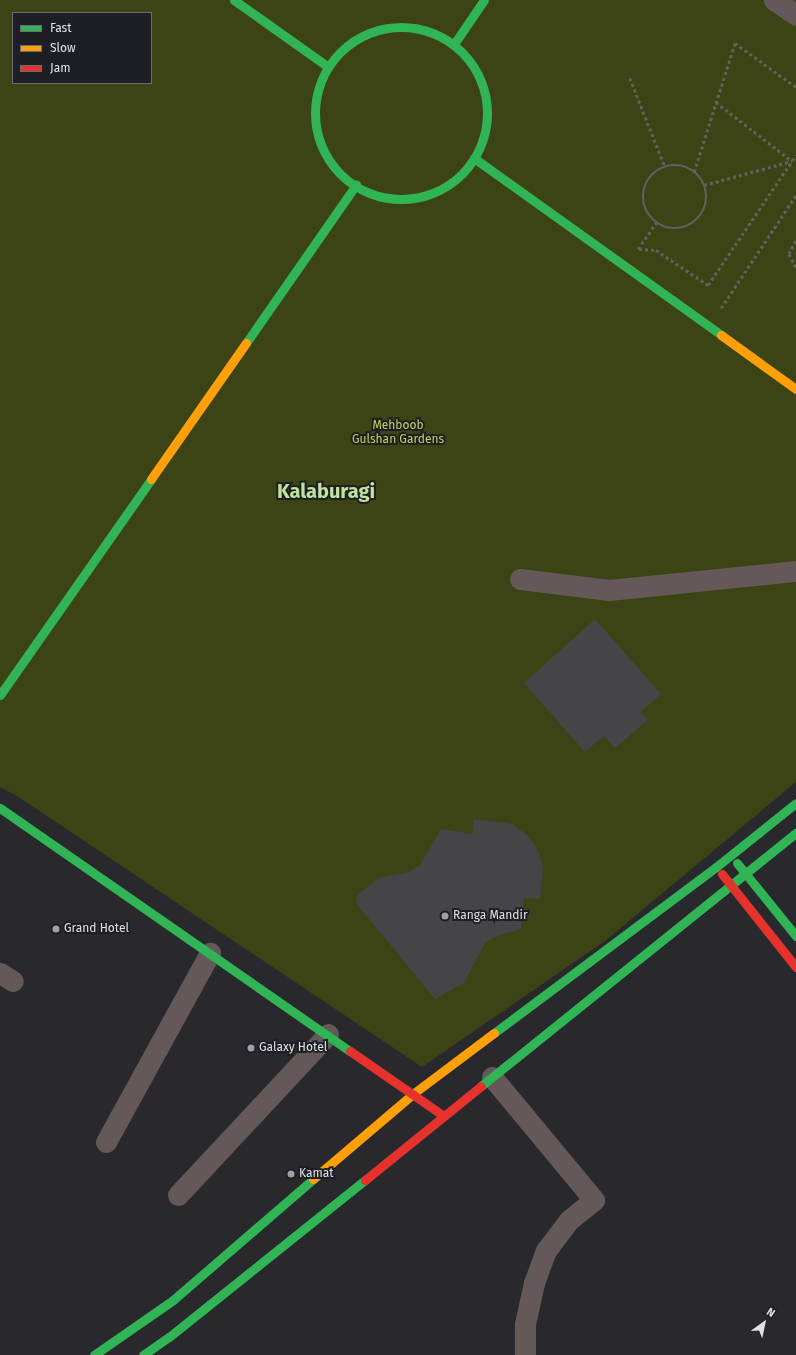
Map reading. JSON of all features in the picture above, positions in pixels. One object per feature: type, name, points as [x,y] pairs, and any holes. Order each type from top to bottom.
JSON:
[{"type":"street","points":[[234,0],[327,66]]},
{"type":"street","points":[[454,44],[484,0]]},
{"type":"street","points":[[774,0],[796,15]]},
{"type":"street","points":[[384,27],[419,28],[454,44],[479,76],[487,107],[480,149],[461,176],[436,192],[419,198],[378,196],[356,185],[342,176],[320,145],[314,102],[327,66],[352,40],[384,27]]},
{"type":"street","points":[[474,158],[796,389]]},
{"type":"street","points":[[0,694],[356,185]]},
{"type":"street","points":[[520,579],[609,590],[796,571]]},
{"type":"street","points":[[94,1355],[173,1300],[414,1093],[731,856],[796,803]]},
{"type":"street","points":[[0,808],[414,1093],[444,1116]]},
{"type":"street","points":[[143,1355],[169,1338],[796,832]]},
{"type":"street","points":[[731,856],[796,936]]},
{"type":"street","points":[[716,867],[796,967]]},
{"type":"street","points":[[106,1142],[210,953]]},
{"type":"street","points":[[178,1195],[328,1034]]},
{"type":"street","points":[[492,1077],[594,1200],[569,1220],[546,1250],[534,1283],[524,1324],[525,1355]]},
{"type":"path","points":[[694,172],[735,43],[796,87]]},
{"type":"path","points":[[630,78],[665,167]]},
{"type":"path","points":[[716,102],[792,161]]},
{"type":"path","points":[[633,249],[656,250],[708,286],[796,155]]},
{"type":"path","points":[[704,184],[792,161]]},
{"type":"path","points":[[681,166],[694,172],[704,184],[706,205],[695,222],[676,229],[656,223],[648,216],[643,195],[651,175],[665,167],[681,166]]},
{"type":"path","points":[[709,326],[796,195]]},
{"type":"path","points":[[638,249],[656,223]]},
{"type":"path","points":[[796,241],[789,254],[796,267]]},
{"type":"green space","name":"Mehboob Gulshan Gardens","points":[[0,0],[796,0],[796,782],[605,941],[422,1067],[17,796],[0,787]]},
{"type":"building","points":[[595,619],[661,694],[641,712],[648,720],[615,748],[604,736],[585,752],[524,683]]},
{"type":"building","name":"Ranga Mandir","points":[[474,819],[512,824],[527,835],[537,848],[543,867],[540,899],[524,898],[521,929],[497,936],[485,943],[464,983],[435,999],[356,903],[358,894],[379,878],[409,872],[420,865],[441,829],[472,834]]},
{"type":"traffic: fast","points":[[234,0],[327,66]]},
{"type":"traffic: fast","points":[[454,44],[484,0]]},
{"type":"traffic: fast","points":[[401,27],[418,29],[434,34],[449,42],[462,52],[472,65],[480,80],[485,96],[487,113],[485,130],[480,146],[472,161],[462,174],[449,184],[434,192],[418,197],[401,199],[384,197],[368,192],[353,184],[340,174],[330,161],[322,146],[317,130],[315,113],[317,96],[322,80],[330,65],[340,52],[353,42],[368,34],[384,29],[401,27]]},
{"type":"traffic: fast","points":[[474,158],[721,335]]},
{"type":"traffic: fast","points":[[246,343],[356,185]]},
{"type":"traffic: fast","points":[[0,695],[151,479]]},
{"type":"traffic: fast","points":[[494,1033],[716,867],[796,803]]},
{"type":"traffic: fast","points":[[0,808],[350,1051]]},
{"type":"traffic: fast","points":[[481,1086],[796,833]]},
{"type":"traffic: fast","points":[[737,863],[796,936]]},
{"type":"traffic: fast","points":[[94,1355],[173,1300],[313,1179]]},
{"type":"traffic: fast","points":[[143,1355],[169,1337],[365,1180]]},
{"type":"traffic: slow","points":[[721,335],[796,389]]},
{"type":"traffic: slow","points":[[151,479],[246,343]]},
{"type":"traffic: slow","points":[[313,1179],[414,1093],[494,1033]]},
{"type":"traffic: jam","points":[[722,874],[796,967]]},
{"type":"traffic: jam","points":[[350,1051],[444,1116]]},
{"type":"traffic: jam","points":[[365,1180],[481,1086]]},
{"type":"place","name":"Ranga Mandir","points":[[445,916]]},
{"type":"place","name":"Grand Hotel","points":[[56,929]]},
{"type":"place","name":"Galaxy Hotel","points":[[251,1048]]},
{"type":"place","name":"Kamat","points":[[291,1174]]},
{"type":"district","name":"Kalaburagi","points":[[326,491]]}]
